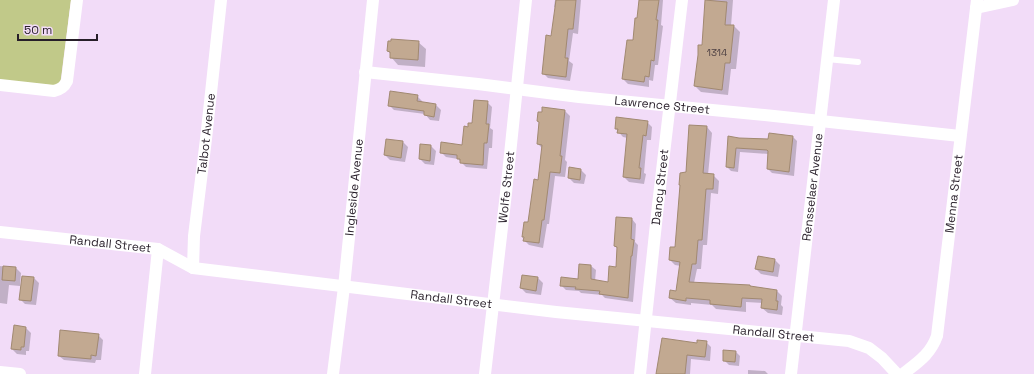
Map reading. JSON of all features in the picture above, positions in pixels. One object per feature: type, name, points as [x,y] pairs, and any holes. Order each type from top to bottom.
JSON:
[{"type":"street","points":[[0,86],[54,91],[59,90],[64,86],[67,81],[77,0]]},
{"type":"street","name":"Talbot Avenue","points":[[192,268],[194,236],[221,0]]},
{"type":"street","name":"Ingleside Avenue","points":[[333,374],[344,287],[373,0]]},
{"type":"street","name":"Wolfe Street","points":[[485,374],[526,0]]},
{"type":"street","name":"Dancy Street","points":[[640,374],[682,0]]},
{"type":"street","name":"Rensselaer Avenue","points":[[791,374],[834,0]]},
{"type":"street","points":[[976,4],[1012,0]]},
{"type":"street","name":"Menna Street","points":[[903,374],[926,356],[933,346],[937,336],[976,4]]},
{"type":"street","name":"Lawrence Street","points":[[365,72],[516,89],[579,98],[960,136]]},
{"type":"street","name":"Randall Street","points":[[0,232],[158,249],[192,268],[493,305],[849,341],[870,348],[897,374]]},
{"type":"street","points":[[145,374],[158,249]]},
{"type":"street","points":[[0,372],[20,374]]},
{"type":"lane","points":[[828,59],[858,62]]},
{"type":"green space","points":[[0,0],[71,0],[60,86],[0,80]]},
{"type":"building","points":[[556,0],[576,0],[573,29],[568,29],[565,58],[568,58],[566,77],[542,74],[546,35],[551,36]]},
{"type":"building","points":[[639,0],[659,0],[656,20],[658,20],[654,61],[651,60],[649,77],[645,76],[644,82],[622,79],[627,40],[633,40],[635,18],[637,18]]},
{"type":"building","points":[[705,0],[727,2],[725,25],[734,25],[730,63],[725,63],[722,90],[694,86],[698,45],[702,45]]},
{"type":"building","points":[[391,39],[419,41],[418,60],[390,58],[390,52],[387,51],[388,41],[391,41]]},
{"type":"building","points":[[390,91],[418,95],[417,101],[436,104],[434,117],[424,115],[424,111],[388,106]]},
{"type":"building","points":[[474,100],[488,101],[486,124],[489,124],[487,143],[484,143],[483,165],[460,163],[460,159],[457,159],[457,155],[440,153],[441,142],[462,145],[464,126],[468,127],[468,123],[472,123]]},
{"type":"building","points":[[542,107],[565,110],[560,156],[562,156],[560,173],[550,172],[544,220],[542,220],[539,243],[523,241],[524,237],[522,237],[524,222],[528,222],[534,179],[538,180],[542,145],[537,144],[539,122],[537,121],[538,112],[542,112]]},
{"type":"building","points":[[616,117],[648,121],[646,136],[643,135],[639,168],[641,168],[640,179],[623,177],[627,134],[617,133],[618,129],[615,129]]},
{"type":"building","points":[[689,125],[707,126],[703,173],[714,174],[713,189],[706,189],[702,240],[698,240],[696,264],[692,264],[689,282],[750,285],[777,290],[777,310],[761,308],[762,299],[742,298],[741,307],[710,304],[710,300],[686,298],[686,301],[669,298],[670,290],[676,291],[680,262],[669,260],[670,247],[675,247],[680,173],[686,172]]},
{"type":"building","points":[[769,133],[793,136],[789,172],[767,169],[767,150],[736,148],[734,168],[726,167],[728,136],[768,139]]},
{"type":"building","points":[[386,139],[403,141],[401,158],[384,155]]},
{"type":"building","points":[[420,144],[431,145],[430,161],[419,159]]},
{"type":"building","points":[[569,167],[581,169],[580,180],[568,178]]},
{"type":"building","points":[[616,217],[632,218],[631,239],[634,240],[631,256],[628,298],[599,294],[600,291],[560,286],[561,277],[578,279],[579,264],[591,265],[591,279],[608,282],[609,266],[616,267],[617,247],[614,246]]},
{"type":"building","points":[[758,256],[775,259],[773,272],[755,269]]},
{"type":"building","points":[[3,266],[16,267],[15,281],[2,280]]},
{"type":"building","points":[[522,275],[538,277],[536,291],[520,288]]},
{"type":"building","points":[[22,276],[34,277],[31,301],[19,300]]},
{"type":"building","points":[[14,325],[26,327],[24,347],[21,347],[21,350],[11,349]]},
{"type":"building","points":[[60,330],[99,334],[96,356],[91,355],[91,359],[58,356]]},
{"type":"building","points":[[662,338],[697,343],[697,340],[707,341],[705,357],[687,355],[685,374],[656,374]]},
{"type":"building","points":[[723,350],[736,351],[735,362],[723,361]]}]
